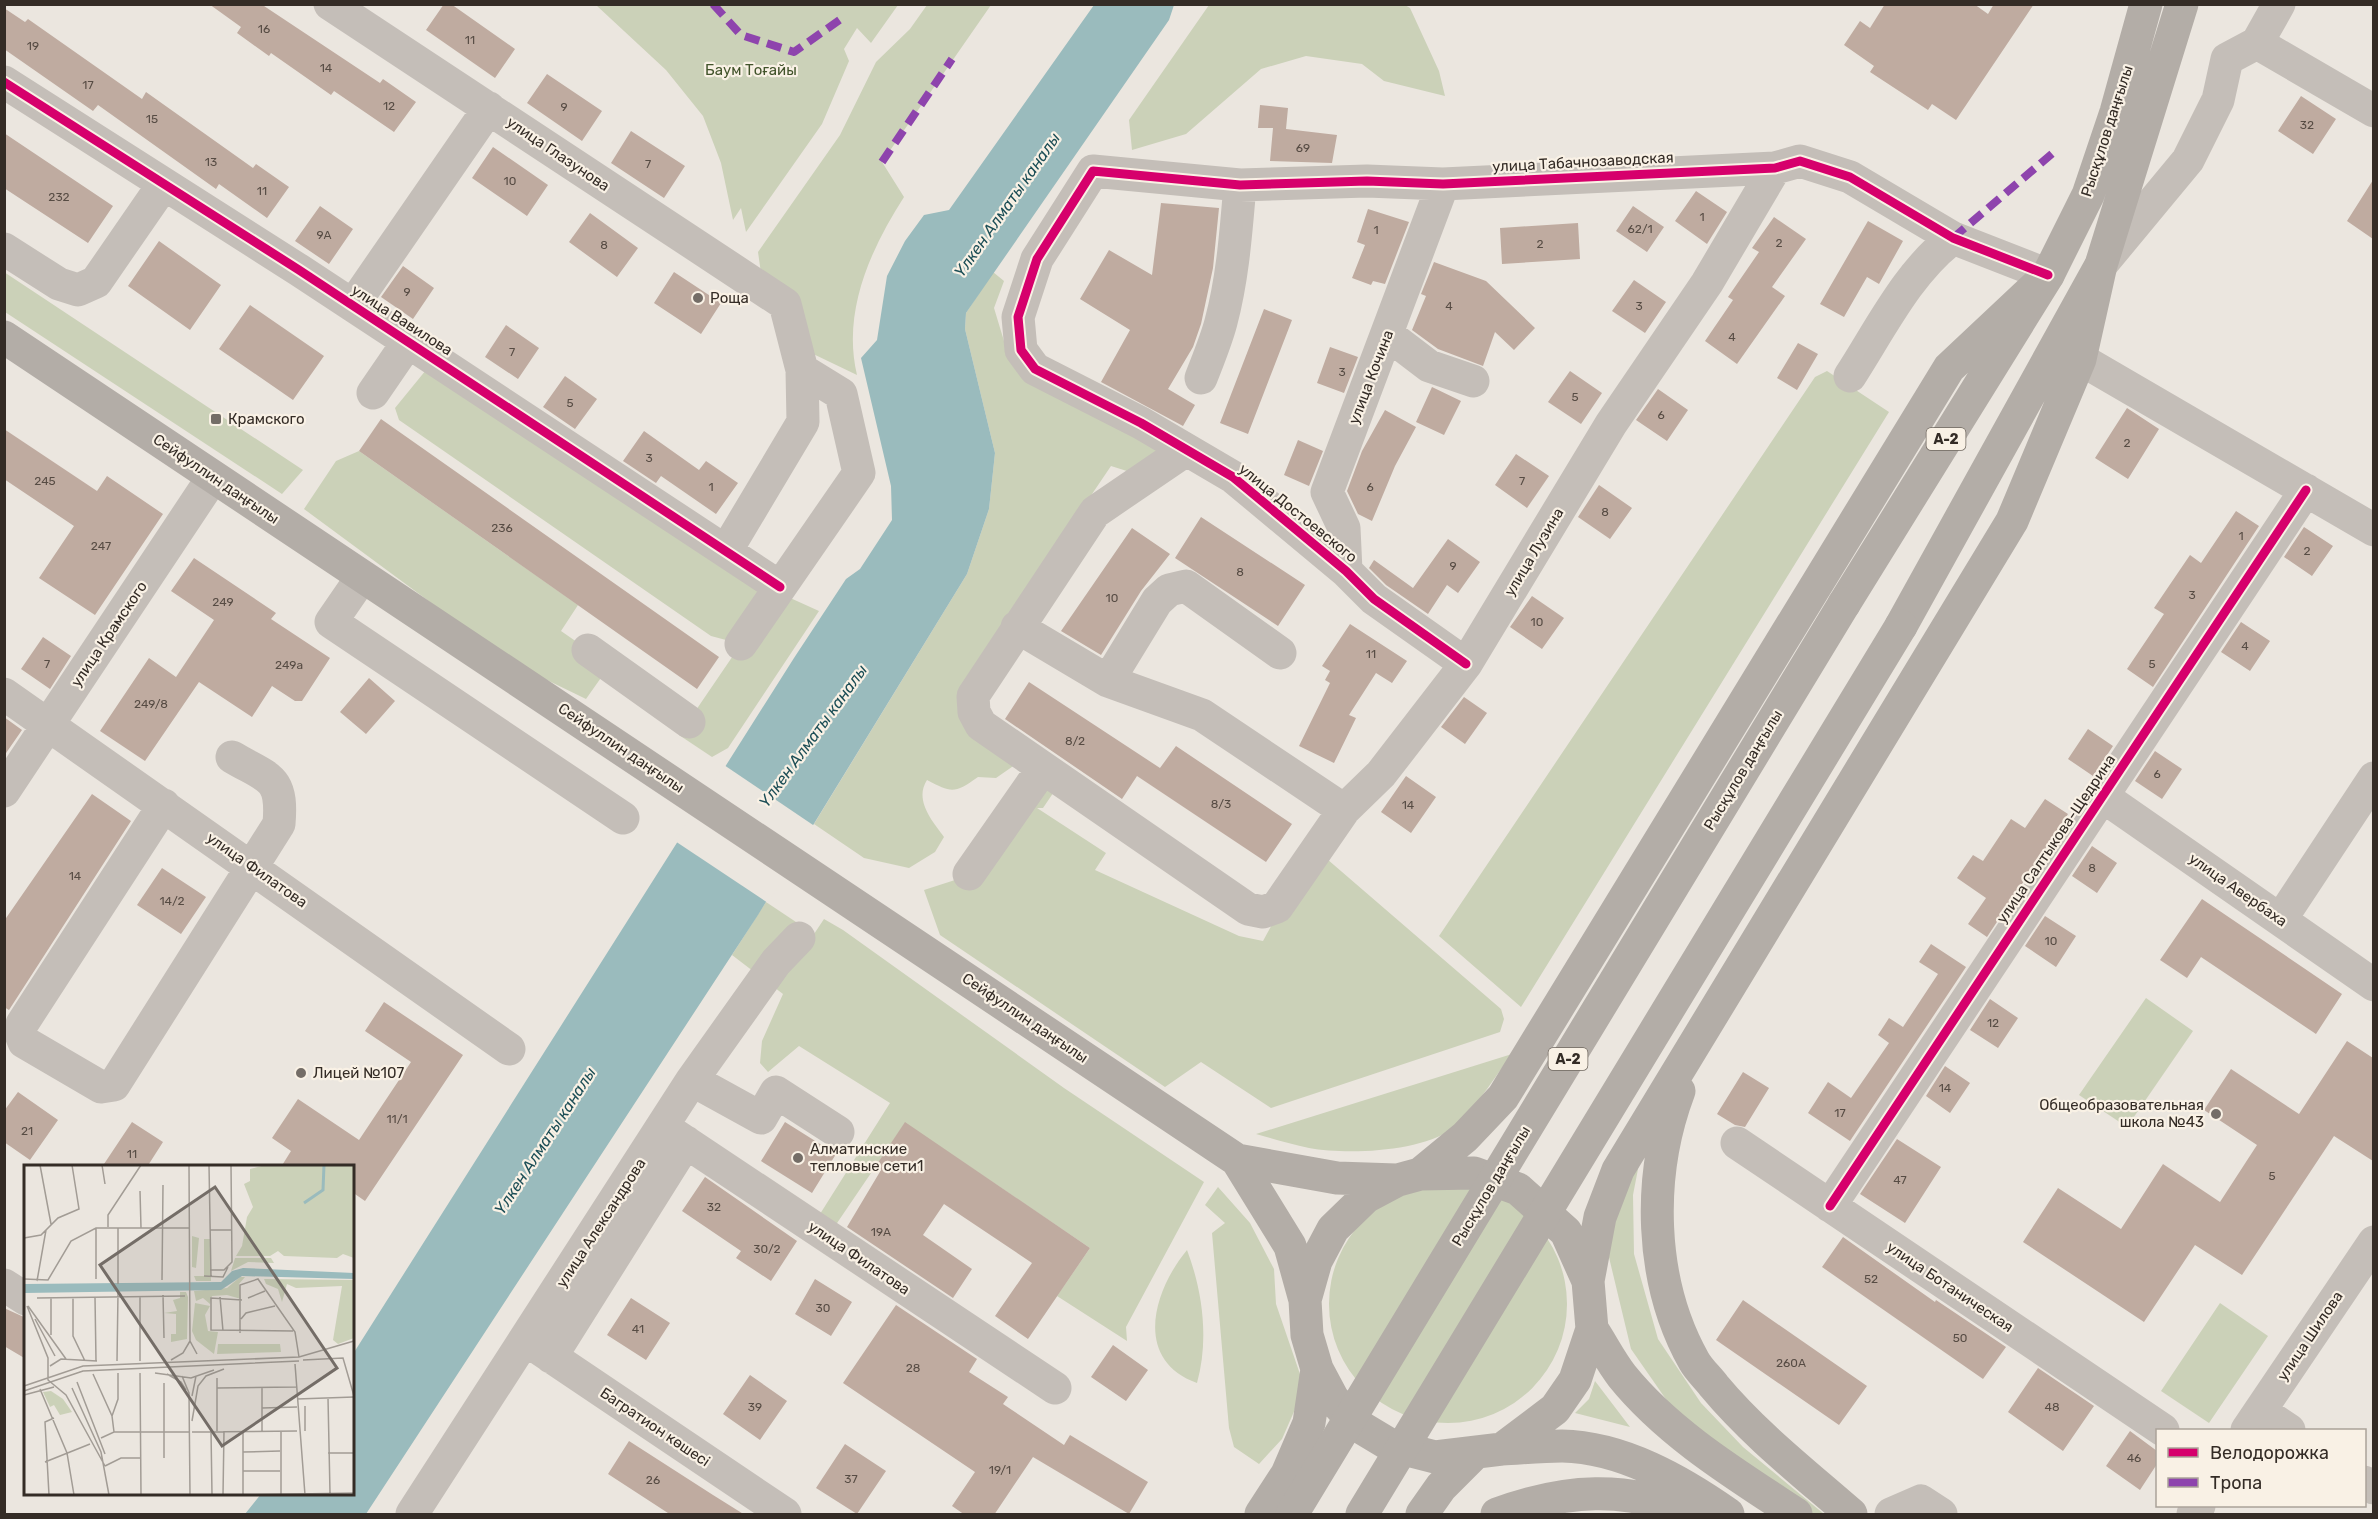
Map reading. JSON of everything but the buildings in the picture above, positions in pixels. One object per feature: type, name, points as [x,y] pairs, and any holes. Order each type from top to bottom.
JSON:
[{"type":"main road","name":"Рысқұлов даңғылы","points":[[1292,1515],[1844,604],[2048,275],[2088,195],[2116,112],[2146,4]]},
{"type":"main road","points":[[1422,1515],[1441,1487],[1488,1452],[1555,1409],[1575,1380],[1592,1329],[1588,1281],[1600,1217],[1618,1170],[2012,521],[2080,359],[2101,265],[2182,4]]},
{"type":"main road","points":[[1362,1515],[1901,626],[2101,265]]},
{"type":"main road","points":[[1728,1515],[1704,1497],[1648,1467],[1601,1451],[1564,1446],[1435,1457],[1392,1446],[1357,1425],[1333,1399],[1317,1369],[1307,1335],[1305,1300],[1316,1261],[1333,1229],[1366,1197],[1409,1177],[1465,1137],[1503,1097],[1949,368],[2048,275]]},
{"type":"main road","name":"Сейфуллин даңғылы","points":[[4,337],[362,577],[841,893],[1237,1160],[1337,1178],[1474,1173],[1518,1188],[1566,1232],[1588,1281]]},
{"type":"main road","points":[[1701,1034],[1668,1119],[1659,1172],[1657,1234],[1670,1305],[1694,1362],[1736,1413],[1851,1515]]},
{"type":"main road","name":"Сейфуллин даңғылы","points":[[1237,1160],[1290,1246],[1305,1300]]},
{"type":"main road","points":[[1592,1329],[1621,1375],[1659,1416],[1735,1475],[1796,1515]]},
{"type":"main road","points":[[1261,1515],[1287,1474],[1309,1423],[1317,1369]]},
{"type":"main road","points":[[1497,1515],[1554,1497],[1594,1492],[1635,1495],[1693,1515]]},
{"type":"street","name":"улица Глазунова","points":[[330,4],[785,304],[802,370]]},
{"type":"street","points":[[2101,265],[2188,160],[2218,100],[2227,59],[2257,43],[2279,4]]},
{"type":"street","points":[[2257,43],[2373,111]]},
{"type":"street","name":"улица Вавилова","points":[[4,82],[353,305],[780,587]]},
{"type":"street","points":[[353,305],[489,108]]},
{"type":"street","name":"улица Табачнозаводская","points":[[1035,369],[1021,350],[1018,317],[1037,259],[1093,171],[1240,185],[1367,181],[1443,184],[1775,168],[1800,160],[1851,177],[1953,238],[2048,275]]},
{"type":"street","name":"улица Лузина","points":[[1043,768],[1248,909],[1263,912],[1278,907],[1344,810],[1381,774],[1466,664],[1611,424],[1707,283],[1775,168]]},
{"type":"street","name":"улица Кочина","points":[[1346,571],[1344,528],[1327,492],[1443,184]]},
{"type":"street","points":[[4,249],[59,284],[78,290],[96,282],[163,185]]},
{"type":"street","points":[[1201,378],[1221,323],[1235,244],[1240,185]]},
{"type":"street","points":[[1850,376],[1932,254],[1953,238]]},
{"type":"street","points":[[1387,334],[1429,366],[1473,381]]},
{"type":"street","points":[[373,393],[408,342]]},
{"type":"street","points":[[2080,359],[2373,530]]},
{"type":"street","name":"улица Достоевского","points":[[1035,369],[1141,423],[1233,477],[1346,571],[1374,599],[1466,664]]},
{"type":"street","points":[[726,551],[803,422],[802,370]]},
{"type":"street","points":[[741,644],[859,473],[841,394],[802,370]]},
{"type":"street","points":[[969,874],[1043,768],[981,724],[974,712],[973,696],[1095,512],[1186,450]]},
{"type":"street","name":"улица Крамского","points":[[4,791],[213,477]]},
{"type":"street","name":"улица Салтыкова-Щедрина","points":[[1830,1206],[2306,490]]},
{"type":"street","points":[[362,577],[331,622],[623,818]]},
{"type":"street","points":[[1108,681],[1157,601],[1169,590],[1186,586],[1280,653]]},
{"type":"street","points":[[1017,627],[1108,681],[1202,715],[1344,810]]},
{"type":"street","points":[[588,650],[689,722]]},
{"type":"street","name":"улица Филатова","points":[[4,694],[509,1049]]},
{"type":"street","points":[[164,805],[22,1024],[20,1032],[24,1042],[101,1087],[114,1085],[279,824],[281,800],[273,782],[232,757]]},
{"type":"street","points":[[2281,919],[2373,778]]},
{"type":"street","name":"улица Авербаха","points":[[2102,796],[2373,985]]},
{"type":"street","points":[[412,1515],[538,1348],[674,1135],[692,1080],[776,962],[799,938]]},
{"type":"street","points":[[692,1080],[761,1118],[776,1092],[838,1132]]},
{"type":"street","name":"улица Филатова","points":[[674,1135],[1055,1388]]},
{"type":"street","name":"улица Ботаническая","points":[[1737,1143],[2160,1429]]},
{"type":"street","name":"улица Шилова","points":[[2254,1421],[2373,1242]]},
{"type":"street","points":[[4,1285],[24,1298]]},
{"type":"street","name":"Багратион көшесі","points":[[538,1348],[784,1515]]},
{"type":"street","points":[[2254,1421],[2282,1429]]},
{"type":"street","points":[[1891,1515],[1921,1501],[1941,1515]]},
{"type":"green space","name":"Баум Тоғайы","points":[[596,5],[898,5],[871,43],[857,28],[844,49],[849,61],[822,124],[746,232],[741,208],[733,220],[721,163],[703,116],[666,70]]},
{"type":"green space","points":[[927,5],[991,5],[882,162],[904,197],[880,238],[862,282],[853,328],[853,351],[857,375],[807,351],[761,273],[758,252],[840,135],[876,62],[910,29]]},
{"type":"green space","points":[[1209,5],[1405,5],[1410,8],[1439,71],[1445,96],[1384,81],[1362,64],[1306,56],[1261,69],[1186,134],[1132,150],[1129,120]]},
{"type":"green space","points":[[4,272],[303,470],[282,494],[5,312]]},
{"type":"green space","points":[[993,272],[1004,281],[994,308],[1007,351],[1170,454],[1130,472],[1111,466],[1050,556],[968,693],[1019,762],[996,778],[978,777],[953,790],[927,780],[922,795],[926,810],[944,837],[935,852],[909,868],[864,858],[814,824],[967,574],[989,509],[995,453],[965,329],[966,313]]},
{"type":"green space","points":[[435,359],[777,592],[819,611],[728,748],[712,757],[679,735],[741,644],[711,636],[399,420],[395,408]]},
{"type":"green space","points":[[1827,371],[1889,412],[1521,1007],[1439,936],[1815,377]]},
{"type":"green space","points":[[359,451],[578,605],[561,631],[610,665],[586,699],[514,664],[304,509],[336,461]]},
{"type":"green space","points":[[1043,768],[1062,780],[1043,808],[1037,808],[1106,853],[1095,870],[1239,936],[1263,941],[1276,917],[1327,859],[1501,1009],[1504,1019],[1500,1032],[1271,1108],[1201,1062],[1165,1087],[940,935],[924,890],[955,880]]},
{"type":"green space","points":[[766,902],[814,934],[824,919],[843,930],[1064,1088],[1204,1182],[1126,1327],[1127,1341],[1057,1296],[1090,1248],[905,1123],[833,1229],[820,1214],[890,1103],[799,1046],[768,1072],[760,1063],[762,1041],[783,994],[732,955]]},
{"type":"green space","points":[[2146,998],[2193,1031],[2127,1127],[2079,1095]]},
{"type":"green space","points":[[1512,1054],[1460,1122],[1438,1137],[1422,1143],[1383,1150],[1343,1151],[1309,1148],[1256,1134]]},
{"type":"green space","points":[[1643,1143],[1633,1195],[1634,1254],[1658,1339],[1701,1403],[1743,1447],[1824,1514],[1809,1514],[1679,1418],[1631,1349],[1607,1249],[1617,1195]]},
{"type":"green space","points":[[1448,1185],[1471,1187],[1493,1194],[1514,1205],[1532,1220],[1547,1238],[1558,1259],[1565,1281],[1567,1304],[1565,1327],[1558,1349],[1547,1370],[1532,1388],[1514,1403],[1493,1414],[1471,1421],[1448,1423],[1425,1421],[1403,1414],[1382,1403],[1364,1388],[1349,1370],[1338,1349],[1331,1327],[1329,1304],[1331,1281],[1338,1259],[1349,1238],[1364,1220],[1382,1205],[1403,1194],[1425,1187]]},
{"type":"green space","points":[[1218,1187],[1250,1223],[1274,1269],[1276,1304],[1302,1380],[1296,1407],[1282,1439],[1259,1464],[1234,1447],[1229,1428],[1212,1233],[1225,1223],[1205,1205]]},
{"type":"green space","points":[[1187,1250],[1197,1282],[1202,1316],[1203,1350],[1197,1383],[1177,1372],[1164,1358],[1157,1342],[1155,1323],[1158,1304],[1165,1285]]},
{"type":"green space","points":[[2220,1303],[2268,1336],[2209,1423],[2161,1391]]},
{"type":"green space","points":[[1595,1381],[1630,1427],[1575,1413],[1589,1399]]},
{"type":"water","name":"Үлкен Алматы каналы","points":[[1094,5],[1174,5],[1169,20],[966,313],[965,329],[995,453],[989,509],[967,574],[758,915],[366,1514],[245,1514],[260,1495],[354,1495],[354,1352],[794,658],[846,579],[860,569],[892,520],[891,486],[861,358],[877,340],[887,276],[905,241],[924,215],[949,210]]},
{"type":"pier","points":[[724,765],[816,827],[768,903],[675,841]]},
{"type":"marked path","points":[[713,4],[741,35],[794,52],[841,19]]},
{"type":"marked path","points":[[882,162],[952,59]]},
{"type":"marked path","points":[[1953,238],[2054,152]]},
{"type":"cycle path","points":[[4,82],[299,270],[780,587]]},
{"type":"cycle path","points":[[1466,664],[1374,599],[1346,571],[1233,477],[1141,423],[1035,369],[1021,350],[1018,317],[1037,259],[1093,171],[1240,185],[1367,181],[1443,184],[1775,168],[1800,161],[1850,177],[1953,238],[2048,275]]},
{"type":"cycle path","points":[[1830,1206],[2306,490]]},
{"type":"place","name":"Роща","points":[[698,298]]},
{"type":"place","name":"Крамского","points":[[216,419]]},
{"type":"place","name":"Лицей №107","points":[[301,1073]]},
{"type":"place","name":"Общеобразовательная школа №43","points":[[2216,1114]]},
{"type":"place","name":"Алматинские тепловые сети1","points":[[798,1158]]}]
